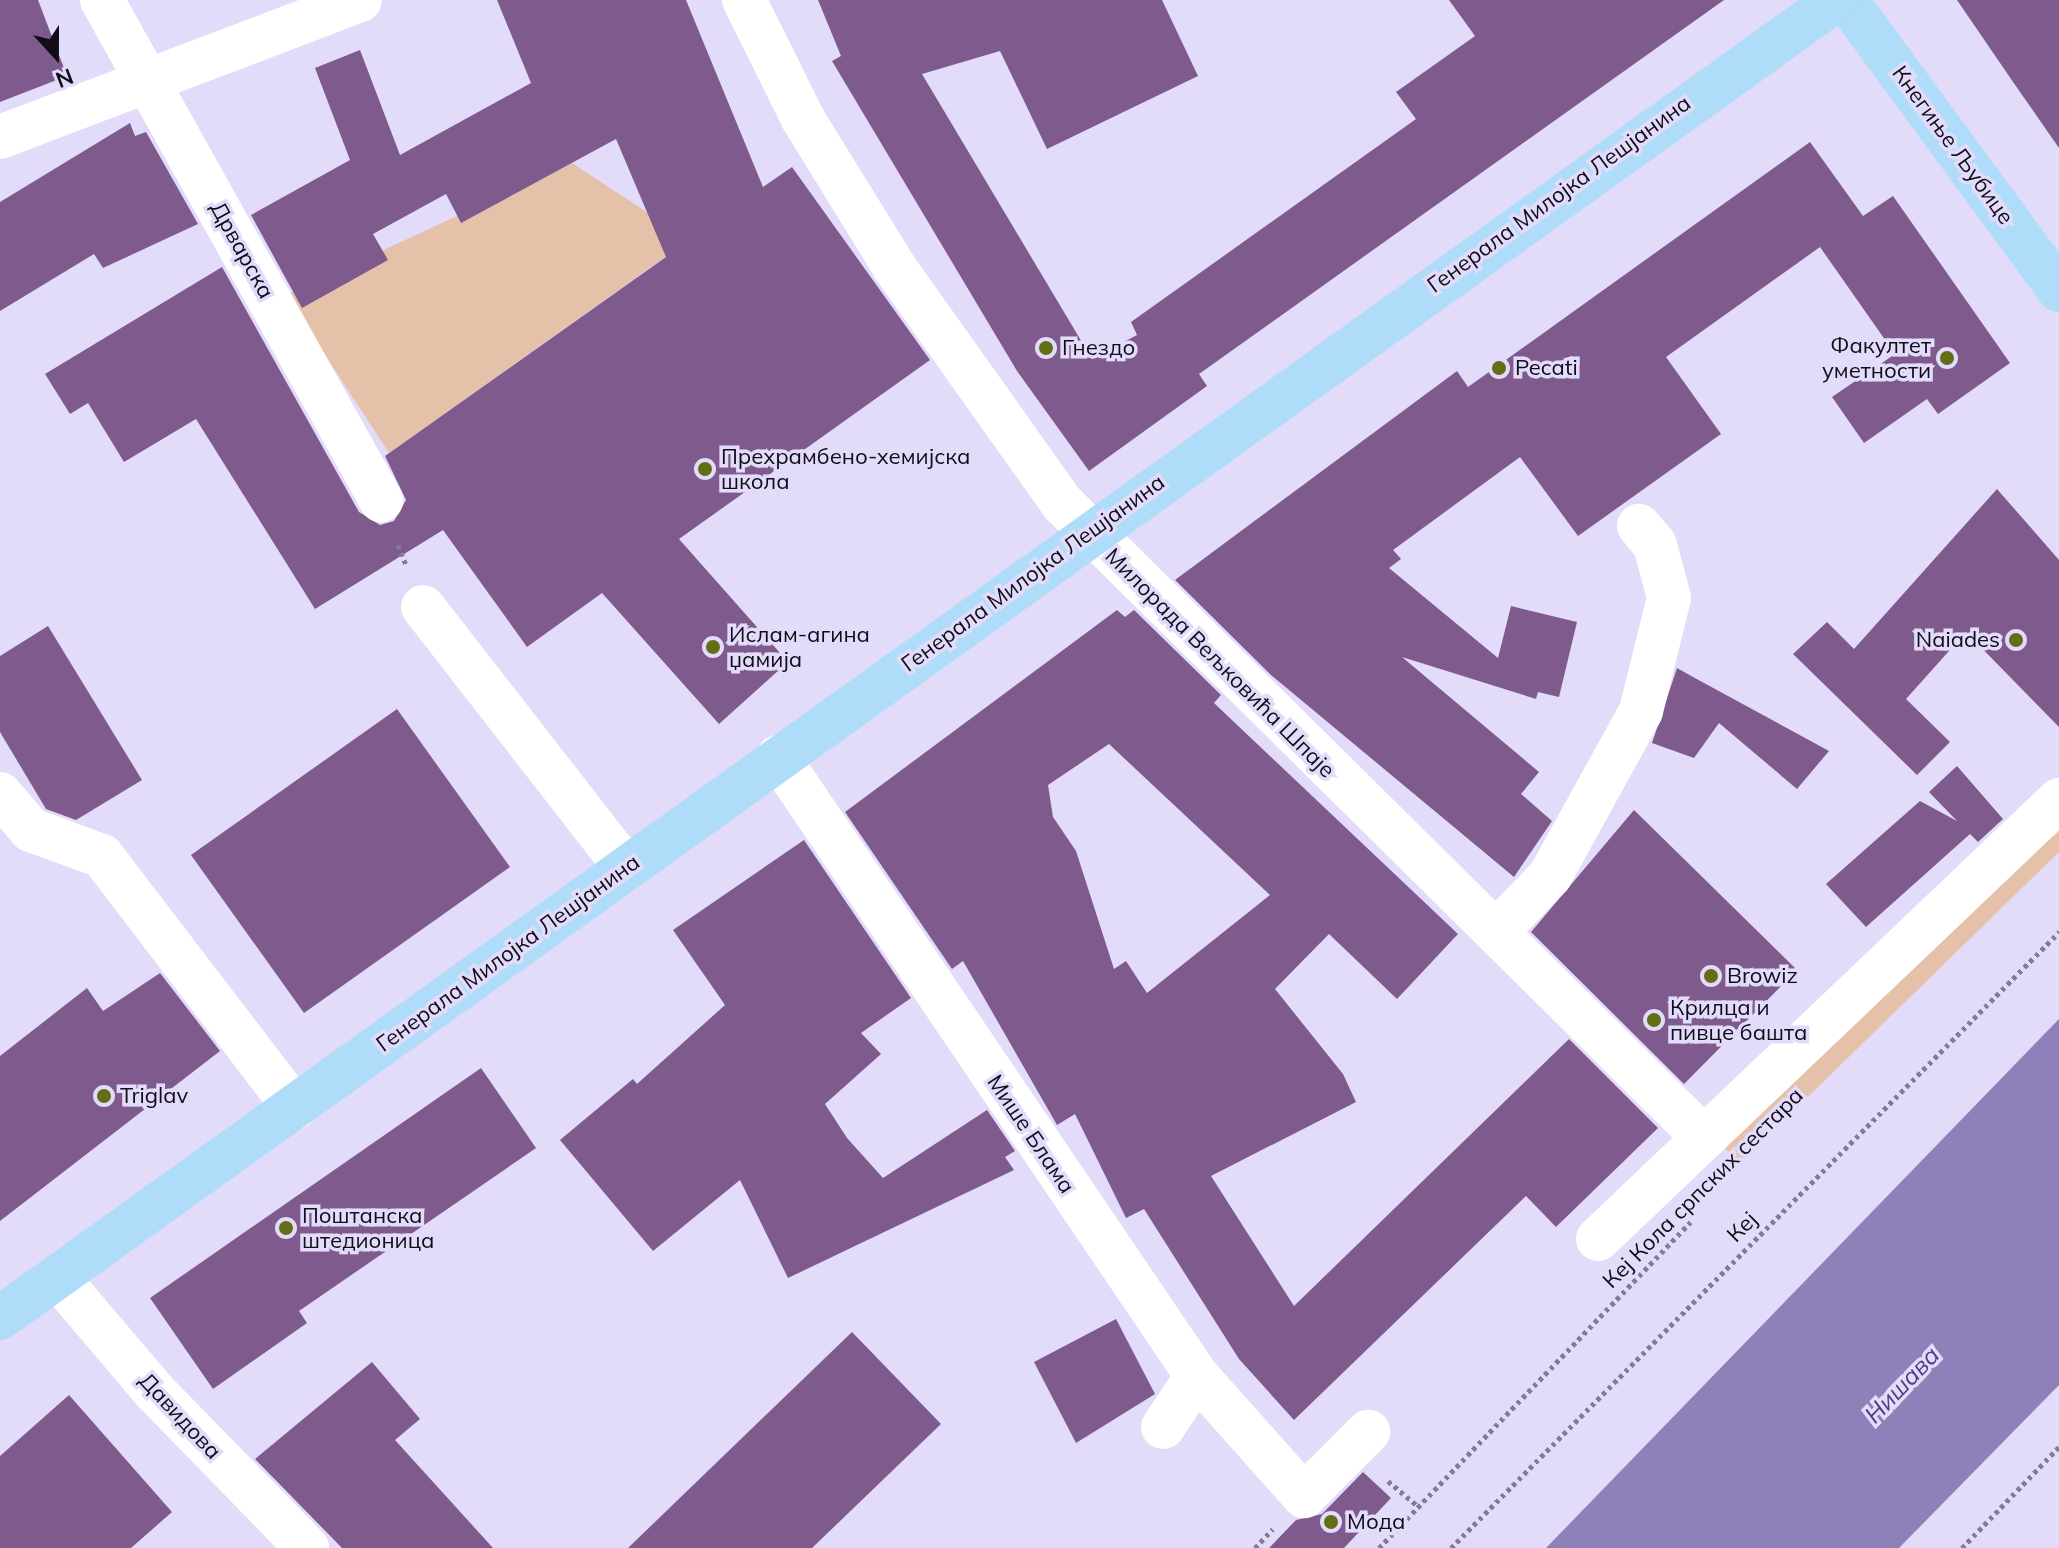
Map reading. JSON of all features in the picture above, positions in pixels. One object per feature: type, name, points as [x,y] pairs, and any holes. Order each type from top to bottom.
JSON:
[{"type":"main road","name":"Генерала Милојка Лешјанина","points":[[0,1318],[1089,533],[1836,0]]},
{"type":"main road","name":"Кнегиње Љубице","points":[[1846,0],[2059,290]]},
{"type":"street","name":"Дрварска","points":[[102,0],[381,500]]},
{"type":"street","points":[[0,137],[360,0]]},
{"type":"street","name":"Милорада Вељковића Шпаје","points":[[744,0],[803,119],[895,268],[1089,533],[1703,1137]]},
{"type":"street","points":[[1497,931],[1550,876],[1641,711],[1669,598],[1655,545],[1639,526]]},
{"type":"street","points":[[423,607],[626,868]]},
{"type":"street","name":"Мише Блама","points":[[778,757],[1197,1376],[1304,1496],[1368,1432]]},
{"type":"street","points":[[0,794],[31,830],[102,856],[295,1108]]},
{"type":"street","points":[[1598,1239],[2059,800]]},
{"type":"street","name":"Давидова","points":[[58,1278],[155,1392],[307,1548]]},
{"type":"street","points":[[1163,1427],[1197,1376]]},
{"type":"path","points":[[381,500],[423,607]]},
{"type":"path","name":"Кеј","points":[[1451,1548],[2059,932]]},
{"type":"path","name":"Кеј Кола српских сестара","points":[[1379,1548],[1696,1216]]},
{"type":"path","points":[[1962,1548],[2059,1447]]},
{"type":"shaded area","points":[[572,163],[689,240],[389,453],[286,295]]},
{"type":"shaded area","points":[[2059,808],[2059,852],[1740,1163],[1713,1136]]},
{"type":"water","name":"Нишава","points":[[2059,1019],[2059,1385],[1899,1548],[1546,1548]]},
{"type":"building","points":[[0,0],[38,0],[67,76],[0,102]]},
{"type":"building","points":[[497,0],[686,0],[763,187],[792,167],[930,360],[679,539],[788,662],[719,724],[602,593],[527,647],[443,530],[315,609],[196,419],[124,462],[88,403],[70,414],[45,374],[222,267],[359,512],[380,525],[394,521],[406,500],[385,456],[666,257],[616,139],[461,223],[446,194],[373,234],[388,260],[302,308],[251,215],[350,160],[315,68],[360,50],[400,155],[531,83]]},
{"type":"building","points":[[818,0],[1162,0],[1198,76],[1047,149],[1000,51],[922,74],[1092,359],[1137,335],[1131,322],[1416,119],[1396,92],[1475,36],[1449,0],[1724,0],[1199,374],[1207,386],[1089,471],[1017,371],[832,61],[841,56]]},
{"type":"building","points":[[1957,0],[2059,0],[2059,148],[2011,79]]},
{"type":"building","points":[[130,123],[135,136],[146,132],[198,224],[103,268],[94,254],[0,311],[0,202]]},
{"type":"building","points":[[1810,142],[1863,216],[1893,196],[2010,363],[1938,414],[1927,399],[1864,443],[1832,397],[1895,354],[1820,247],[1666,357],[1721,434],[1578,536],[1520,457],[1393,550],[1401,559],[1389,568],[1498,658],[1511,606],[1577,622],[1559,697],[1538,692],[1536,699],[1402,657],[1539,772],[1521,794],[1552,821],[1514,877],[1271,675],[1175,580],[1457,371],[1468,387]]},
{"type":"building","points":[[1997,489],[2059,560],[2059,727],[1966,632],[1906,699],[1950,742],[1917,775],[1793,654],[1827,622],[1854,649]]},
{"type":"building","points":[[1117,610],[1125,617],[1134,610],[1221,695],[1214,703],[1458,934],[1397,999],[1329,934],[1275,989],[1343,1074],[1356,1102],[1211,1176],[1294,1306],[1569,1039],[1658,1128],[1556,1227],[1526,1196],[1294,1420],[1239,1359],[1144,1209],[1126,1218],[1075,1114],[1057,1125],[963,961],[952,969],[845,812]],"holes":[[[1109,744],[1270,895],[1147,993],[1126,961],[1114,969],[1076,851],[1053,817],[1048,785]]]},
{"type":"building","points":[[48,626],[142,780],[76,820],[46,809],[0,732],[0,656]]},
{"type":"building","points":[[1677,668],[1829,751],[1797,789],[1719,723],[1694,758],[1652,743]]},
{"type":"building","points":[[397,709],[510,867],[304,1013],[191,855]]},
{"type":"building","points":[[1957,766],[2003,819],[1978,842],[1970,834],[1866,927],[1826,884],[1920,801],[1957,821],[1929,792]]},
{"type":"building","points":[[1634,810],[1797,970],[1684,1084],[1531,932]]},
{"type":"building","points":[[804,840],[911,998],[861,1033],[881,1054],[825,1104],[847,1138],[883,1178],[987,1110],[1015,1151],[1005,1157],[1014,1170],[788,1278],[740,1180],[653,1251],[560,1140],[633,1079],[637,1084],[725,1005],[673,930]]},
{"type":"building","points":[[160,973],[220,1051],[0,1221],[0,1056],[87,988],[103,1011]]},
{"type":"building","points":[[481,1068],[536,1148],[299,1311],[307,1323],[213,1389],[150,1298]]},
{"type":"building","points":[[1116,1319],[1155,1394],[1076,1443],[1034,1362]]},
{"type":"building","points":[[852,1332],[941,1424],[812,1548],[628,1548]]},
{"type":"building","points":[[372,1362],[420,1419],[395,1440],[493,1548],[342,1548],[255,1459]]},
{"type":"building","points":[[69,1395],[172,1512],[131,1548],[0,1548],[0,1456]]},
{"type":"building","name":"Мода","points":[[1363,1472],[1391,1498],[1344,1548],[1269,1548],[1296,1520],[1322,1514]]},
{"type":"place","name":"Гнездо","points":[[1046,348]]},
{"type":"place","name":"Факултет уметности","points":[[1947,358]]},
{"type":"place","name":"Pecati","points":[[1499,368]]},
{"type":"place","name":"Прехрамбено-хемијска школа","points":[[705,469]]},
{"type":"place","name":"Naiades","points":[[2016,640]]},
{"type":"place","name":"Ислам-агина џамија","points":[[713,647]]},
{"type":"place","name":"Browiz","points":[[1711,976]]},
{"type":"place","name":"Крилца и пивце башта","points":[[1654,1020]]},
{"type":"place","name":"Triglav","points":[[104,1096]]},
{"type":"place","name":"Поштанска штедионица","points":[[286,1228]]},
{"type":"place","name":"Мода","points":[[1331,1522]]}]
